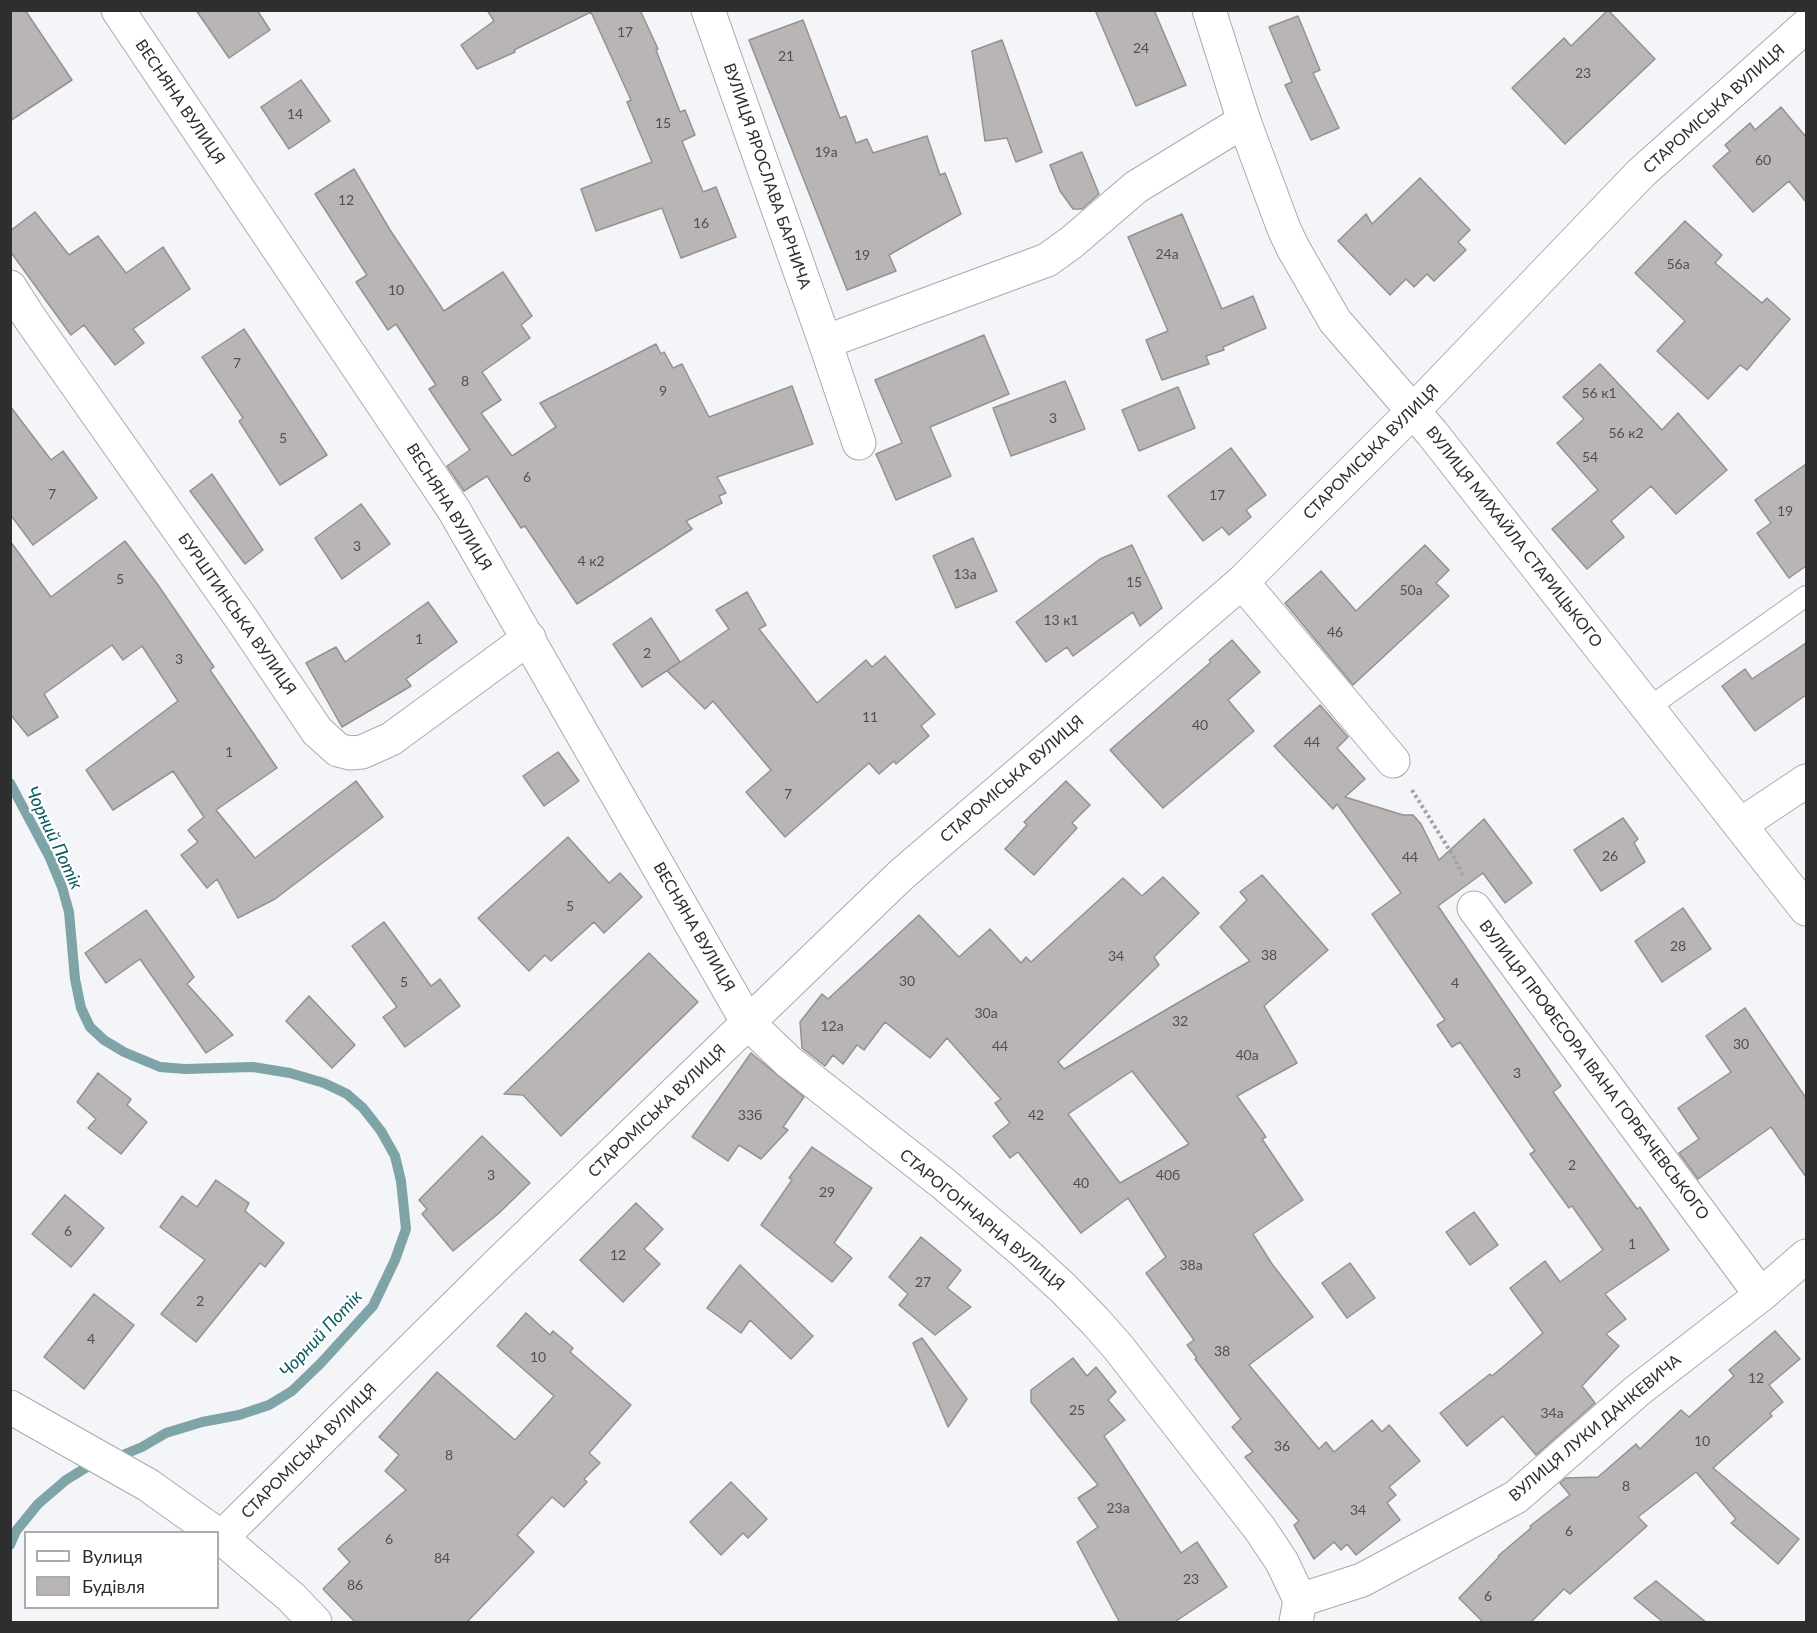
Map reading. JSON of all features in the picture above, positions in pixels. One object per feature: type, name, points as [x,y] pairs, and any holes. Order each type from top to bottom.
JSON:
[{"type":"street","name":"ВЕСНЯНА ВУЛИЦЯ","points":[[118,10],[454,510],[748,1023]]},
{"type":"street","name":"ВУЛИЦЯ ЯРОСЛАВА БАРНИЧА","points":[[708,10],[859,443]]},
{"type":"street","name":"ВУЛИЦЯ МИХАЙЛА СТАРИЦЬКОГО","points":[[1209,10],[1244,120],[1284,229],[1335,321],[1413,411],[1806,909]]},
{"type":"street","name":"СТАРОМІСЬКА ВУЛИЦЯ","points":[[219,1534],[900,875],[1242,582],[1413,411],[1641,173],[1806,26]]},
{"type":"street","points":[[825,342],[1018,272],[1055,255],[1136,187],[1244,120]]},
{"type":"street","name":"БУРШТИНСЬКА ВУЛИЦЯ","points":[[10,287],[317,731],[338,750],[362,753],[391,739],[529,638]]},
{"type":"street","points":[[1242,582],[1393,761]]},
{"type":"street","points":[[1740,825],[1806,781]]},
{"type":"street","name":"ВУЛИЦЯ ПРОФЕСОРА ІВАНА ГОРБАЧЕВСЬКОГО","points":[[1474,908],[1761,1295]]},
{"type":"street","name":"СТАРОГОНЧАРНА ВУЛИЦЯ","points":[[748,1023],[789,1062],[944,1184],[1063,1288],[1118,1347],[1260,1529],[1282,1562],[1298,1611]]},
{"type":"street","name":"ВУЛИЦЯ ЛУКИ ДАНКЕВИЧА","points":[[1298,1611],[1362,1580],[1516,1497],[1637,1391],[1761,1295],[1806,1256]]},
{"type":"street","points":[[14,1417],[75,1442],[147,1485],[212,1531]]},
{"type":"street","points":[[219,1536],[291,1597],[315,1623]]},
{"type":"lane","points":[[1648,708],[1806,596]]},
{"type":"path","name":"ВУЛИЦЯ ПРОФЕСОРА ІВАНА ГОРБАЧЕВСЬКОГО","points":[[1393,761],[1455,859],[1469,887],[1474,908]]},
{"type":"building","points":[[10,10],[25,10],[72,80],[10,121]]},
{"type":"building","points":[[196,10],[257,10],[270,30],[229,58]]},
{"type":"building","points":[[487,10],[640,10],[658,49],[656,50],[680,112],[685,110],[695,135],[682,141],[703,192],[716,187],[736,237],[681,258],[662,208],[596,231],[581,189],[652,162],[627,102],[631,100],[591,12],[477,69],[461,45],[494,21]]},
{"type":"building","points":[[1095,10],[1154,10],[1186,85],[1136,106]]},
{"type":"building","points":[[1608,10],[1655,59],[1565,144],[1512,88],[1564,38],[1571,46]]},
{"type":"building","points":[[1298,16],[1320,70],[1313,73],[1339,128],[1311,140],[1285,85],[1292,82],[1269,27]]},
{"type":"building","points":[[803,20],[840,118],[846,116],[856,143],[867,139],[873,153],[927,136],[940,175],[945,173],[961,214],[889,255],[896,271],[847,290],[749,40]]},
{"type":"building","points":[[1002,40],[1042,152],[1016,162],[1007,138],[985,141],[972,51]]},
{"type":"building","points":[[301,80],[330,121],[289,149],[261,107]]},
{"type":"building","points":[[1781,107],[1806,137],[1806,202],[1789,181],[1753,212],[1713,166],[1730,151],[1725,145],[1750,123],[1755,130]]},
{"type":"building","points":[[1082,152],[1099,194],[1082,209],[1073,209],[1060,191],[1050,165]]},
{"type":"building","points":[[354,169],[390,230],[444,311],[503,272],[532,316],[521,325],[530,338],[482,372],[501,400],[481,413],[512,456],[556,427],[540,403],[656,344],[661,354],[664,352],[673,368],[682,364],[709,417],[792,386],[813,444],[717,477],[726,493],[719,496],[722,503],[686,521],[692,529],[577,604],[525,526],[521,528],[487,476],[464,491],[447,466],[470,450],[429,389],[436,385],[396,324],[388,330],[356,282],[367,275],[315,194]]},
{"type":"building","points":[[1420,178],[1470,230],[1458,242],[1466,250],[1434,281],[1427,274],[1414,287],[1406,279],[1390,295],[1338,241],[1366,214],[1372,224]]},
{"type":"building","points":[[35,212],[69,255],[98,236],[126,273],[163,247],[190,289],[133,329],[144,343],[115,365],[84,325],[71,335],[10,251],[10,231]]},
{"type":"building","points":[[1182,214],[1222,309],[1253,296],[1266,328],[1223,347],[1224,350],[1206,356],[1209,364],[1162,380],[1146,340],[1168,331],[1128,237]]},
{"type":"building","points":[[1685,221],[1722,255],[1715,263],[1762,303],[1767,298],[1790,319],[1747,370],[1740,365],[1708,399],[1657,351],[1685,321],[1635,273]]},
{"type":"building","points":[[244,329],[327,455],[280,485],[239,421],[243,418],[202,357]]},
{"type":"building","points":[[984,335],[1009,394],[930,427],[951,476],[896,500],[876,454],[902,443],[875,380]]},
{"type":"building","points":[[1600,364],[1662,430],[1678,413],[1727,470],[1676,514],[1651,486],[1611,521],[1624,537],[1587,569],[1552,529],[1598,490],[1557,443],[1584,419],[1563,397]]},
{"type":"building","points":[[1065,381],[1085,429],[1011,456],[993,408]]},
{"type":"building","points":[[1178,387],[1195,428],[1139,451],[1122,410]]},
{"type":"building","points":[[10,406],[51,460],[63,451],[97,498],[33,545],[10,514]]},
{"type":"building","points":[[1231,448],[1266,495],[1246,510],[1251,517],[1229,535],[1222,527],[1203,541],[1168,496]]},
{"type":"building","points":[[1806,464],[1806,566],[1789,578],[1757,533],[1771,523],[1755,500]]},
{"type":"building","points":[[212,474],[263,550],[245,564],[190,491]]},
{"type":"building","points":[[361,504],[390,544],[342,579],[315,538]]},
{"type":"building","points":[[973,538],[997,591],[956,608],[933,556]]},
{"type":"building","points":[[10,541],[51,597],[125,541],[214,667],[210,670],[277,768],[216,810],[255,858],[356,781],[383,817],[275,899],[238,918],[217,879],[207,888],[181,855],[198,842],[188,830],[204,817],[173,771],[113,810],[86,770],[178,701],[142,646],[123,660],[112,645],[44,694],[58,717],[28,736],[10,714]]},
{"type":"building","points":[[1132,545],[1162,608],[1140,626],[1133,612],[1073,656],[1067,647],[1046,662],[1016,622],[1100,559]]},
{"type":"building","points":[[1425,545],[1449,570],[1436,583],[1449,596],[1353,685],[1285,603],[1321,571],[1356,611]]},
{"type":"building","points":[[747,592],[766,625],[759,629],[817,703],[866,660],[872,667],[885,656],[935,714],[921,726],[929,736],[896,764],[894,761],[879,774],[869,763],[785,837],[746,792],[771,770],[713,701],[705,709],[667,671],[729,629],[716,610]]},
{"type":"building","points":[[428,602],[457,642],[406,679],[411,686],[342,727],[306,663],[336,647],[345,662]]},
{"type":"building","points":[[651,618],[680,662],[642,687],[613,644]]},
{"type":"building","points":[[1232,640],[1260,672],[1228,700],[1254,731],[1163,808],[1110,750],[1211,662],[1209,660]]},
{"type":"building","points":[[1806,643],[1806,695],[1755,731],[1722,686],[1745,669],[1752,679]]},
{"type":"building","points":[[1320,705],[1348,737],[1337,748],[1365,779],[1345,797],[1403,815],[1413,815],[1421,824],[1439,860],[1484,819],[1532,883],[1505,903],[1483,873],[1438,906],[1561,1086],[1553,1092],[1637,1209],[1640,1207],[1669,1250],[1605,1294],[1626,1319],[1606,1334],[1619,1346],[1582,1386],[1595,1403],[1536,1455],[1503,1416],[1467,1446],[1440,1413],[1490,1374],[1492,1376],[1543,1333],[1510,1288],[1545,1261],[1560,1282],[1603,1250],[1572,1206],[1569,1208],[1530,1154],[1535,1151],[1460,1042],[1452,1047],[1437,1025],[1445,1020],[1372,914],[1401,893],[1337,804],[1333,809],[1274,746]]},
{"type":"building","points":[[558,752],[579,781],[544,806],[523,776]]},
{"type":"building","points":[[1066,781],[1090,805],[1072,823],[1077,828],[1034,875],[1005,849],[1027,825],[1024,822]]},
{"type":"building","points":[[1623,818],[1638,839],[1634,843],[1645,862],[1601,891],[1574,850]]},
{"type":"building","points":[[568,837],[609,883],[620,873],[642,897],[604,933],[594,922],[551,961],[545,955],[529,971],[478,918]]},
{"type":"building","points":[[1262,875],[1328,950],[1264,1006],[1297,1063],[1237,1096],[1266,1137],[1262,1139],[1303,1200],[1253,1234],[1272,1264],[1313,1317],[1249,1365],[1319,1449],[1326,1442],[1334,1452],[1372,1420],[1382,1432],[1389,1425],[1420,1461],[1389,1487],[1396,1495],[1387,1503],[1400,1520],[1356,1555],[1347,1544],[1341,1550],[1334,1542],[1314,1559],[1294,1525],[1299,1521],[1245,1457],[1253,1452],[1232,1427],[1241,1419],[1195,1359],[1197,1358],[1187,1345],[1194,1340],[1146,1273],[1166,1257],[1128,1198],[1081,1233],[1018,1152],[1010,1158],[993,1136],[1010,1123],[995,1103],[1001,1099],[947,1038],[930,1058],[885,1022],[864,1050],[857,1045],[843,1064],[833,1055],[825,1066],[802,1048],[800,1022],[822,994],[828,999],[919,915],[959,957],[990,929],[1021,963],[1026,957],[1031,962],[1123,878],[1142,896],[1163,877],[1199,913],[1154,957],[1159,965],[1058,1062],[1064,1069],[1250,961],[1220,927],[1247,900],[1240,892]],"holes":[[[1132,1071],[1189,1144],[1120,1183],[1068,1114]]]},
{"type":"building","points":[[1683,908],[1711,949],[1662,982],[1635,941]]},
{"type":"building","points":[[146,910],[194,977],[187,984],[233,1035],[206,1053],[140,959],[106,983],[85,953]]},
{"type":"building","points":[[384,922],[431,986],[440,979],[460,1006],[405,1047],[383,1017],[397,1007],[352,946]]},
{"type":"building","points":[[649,953],[698,1002],[561,1136],[523,1095],[504,1094]]},
{"type":"building","points":[[309,996],[355,1045],[332,1068],[286,1021]]},
{"type":"building","points":[[1745,1008],[1806,1098],[1806,1177],[1771,1127],[1698,1179],[1679,1153],[1699,1139],[1678,1108],[1731,1072],[1706,1036]]},
{"type":"building","points":[[751,1053],[804,1097],[783,1127],[788,1130],[761,1159],[739,1145],[728,1161],[692,1137]]},
{"type":"building","points":[[98,1073],[131,1099],[127,1105],[147,1122],[121,1154],[88,1128],[96,1119],[77,1102]]},
{"type":"building","points":[[482,1136],[530,1183],[499,1213],[453,1251],[422,1214],[427,1209],[419,1200]]},
{"type":"building","points":[[812,1147],[872,1188],[834,1243],[852,1258],[832,1282],[761,1225],[792,1180],[789,1178]]},
{"type":"building","points":[[216,1180],[249,1203],[245,1211],[284,1243],[265,1267],[260,1263],[196,1342],[161,1314],[205,1260],[160,1227],[182,1196],[197,1207]]},
{"type":"building","points":[[65,1195],[104,1228],[71,1267],[32,1234]]},
{"type":"building","points":[[636,1203],[663,1229],[644,1249],[660,1264],[623,1302],[580,1260]]},
{"type":"building","points":[[1474,1212],[1498,1245],[1470,1265],[1446,1232]]},
{"type":"building","points":[[921,1237],[961,1270],[947,1288],[971,1307],[935,1335],[899,1305],[908,1294],[889,1277]]},
{"type":"building","points":[[1350,1263],[1375,1298],[1347,1318],[1322,1283]]},
{"type":"building","points":[[740,1265],[813,1336],[791,1359],[750,1320],[741,1333],[707,1308]]},
{"type":"building","points":[[94,1294],[134,1325],[84,1389],[44,1357]]},
{"type":"building","points":[[526,1313],[550,1335],[553,1331],[573,1348],[570,1352],[631,1405],[589,1453],[600,1463],[584,1479],[587,1482],[564,1507],[552,1497],[517,1535],[534,1552],[466,1623],[356,1623],[323,1589],[350,1562],[338,1549],[406,1490],[385,1471],[399,1455],[379,1437],[437,1372],[515,1440],[554,1396],[497,1346]]},
{"type":"building","points":[[1775,1331],[1800,1359],[1769,1385],[1783,1402],[1770,1413],[1772,1416],[1713,1468],[1799,1539],[1778,1564],[1731,1523],[1736,1519],[1696,1472],[1638,1517],[1647,1526],[1570,1594],[1564,1589],[1530,1623],[1484,1623],[1459,1598],[1498,1556],[1531,1528],[1530,1526],[1570,1495],[1560,1483],[1566,1478],[1598,1477],[1636,1444],[1640,1449],[1681,1410],[1689,1417],[1734,1376],[1729,1370]]},
{"type":"building","points":[[922,1338],[967,1399],[948,1427],[913,1343]]},
{"type":"building","points":[[1073,1358],[1087,1376],[1096,1367],[1116,1392],[1108,1400],[1125,1420],[1104,1436],[1181,1553],[1197,1542],[1227,1587],[1173,1623],[1120,1623],[1077,1542],[1098,1527],[1078,1498],[1098,1485],[1031,1402],[1031,1390]]},
{"type":"building","points":[[731,1482],[767,1519],[748,1538],[743,1533],[721,1555],[690,1522]]},
{"type":"building","points":[[1656,1581],[1707,1623],[1664,1623],[1634,1598]]},
{"type":"waterway","name":"Чорний Потік","points":[[10,783],[50,858],[62,887],[69,912],[75,979],[81,1008],[90,1027],[104,1040],[124,1052],[160,1067],[185,1069],[253,1067],[290,1073],[324,1083],[347,1094],[363,1108],[381,1131],[395,1156],[401,1181],[406,1229],[395,1260],[373,1306],[320,1364],[292,1391],[269,1405],[166,1433],[142,1447],[113,1459]]},
{"type":"waterway","name":"Чорний Потік","points":[[10,1545],[16,1531],[38,1504],[66,1480],[87,1467],[98,1464]]}]
